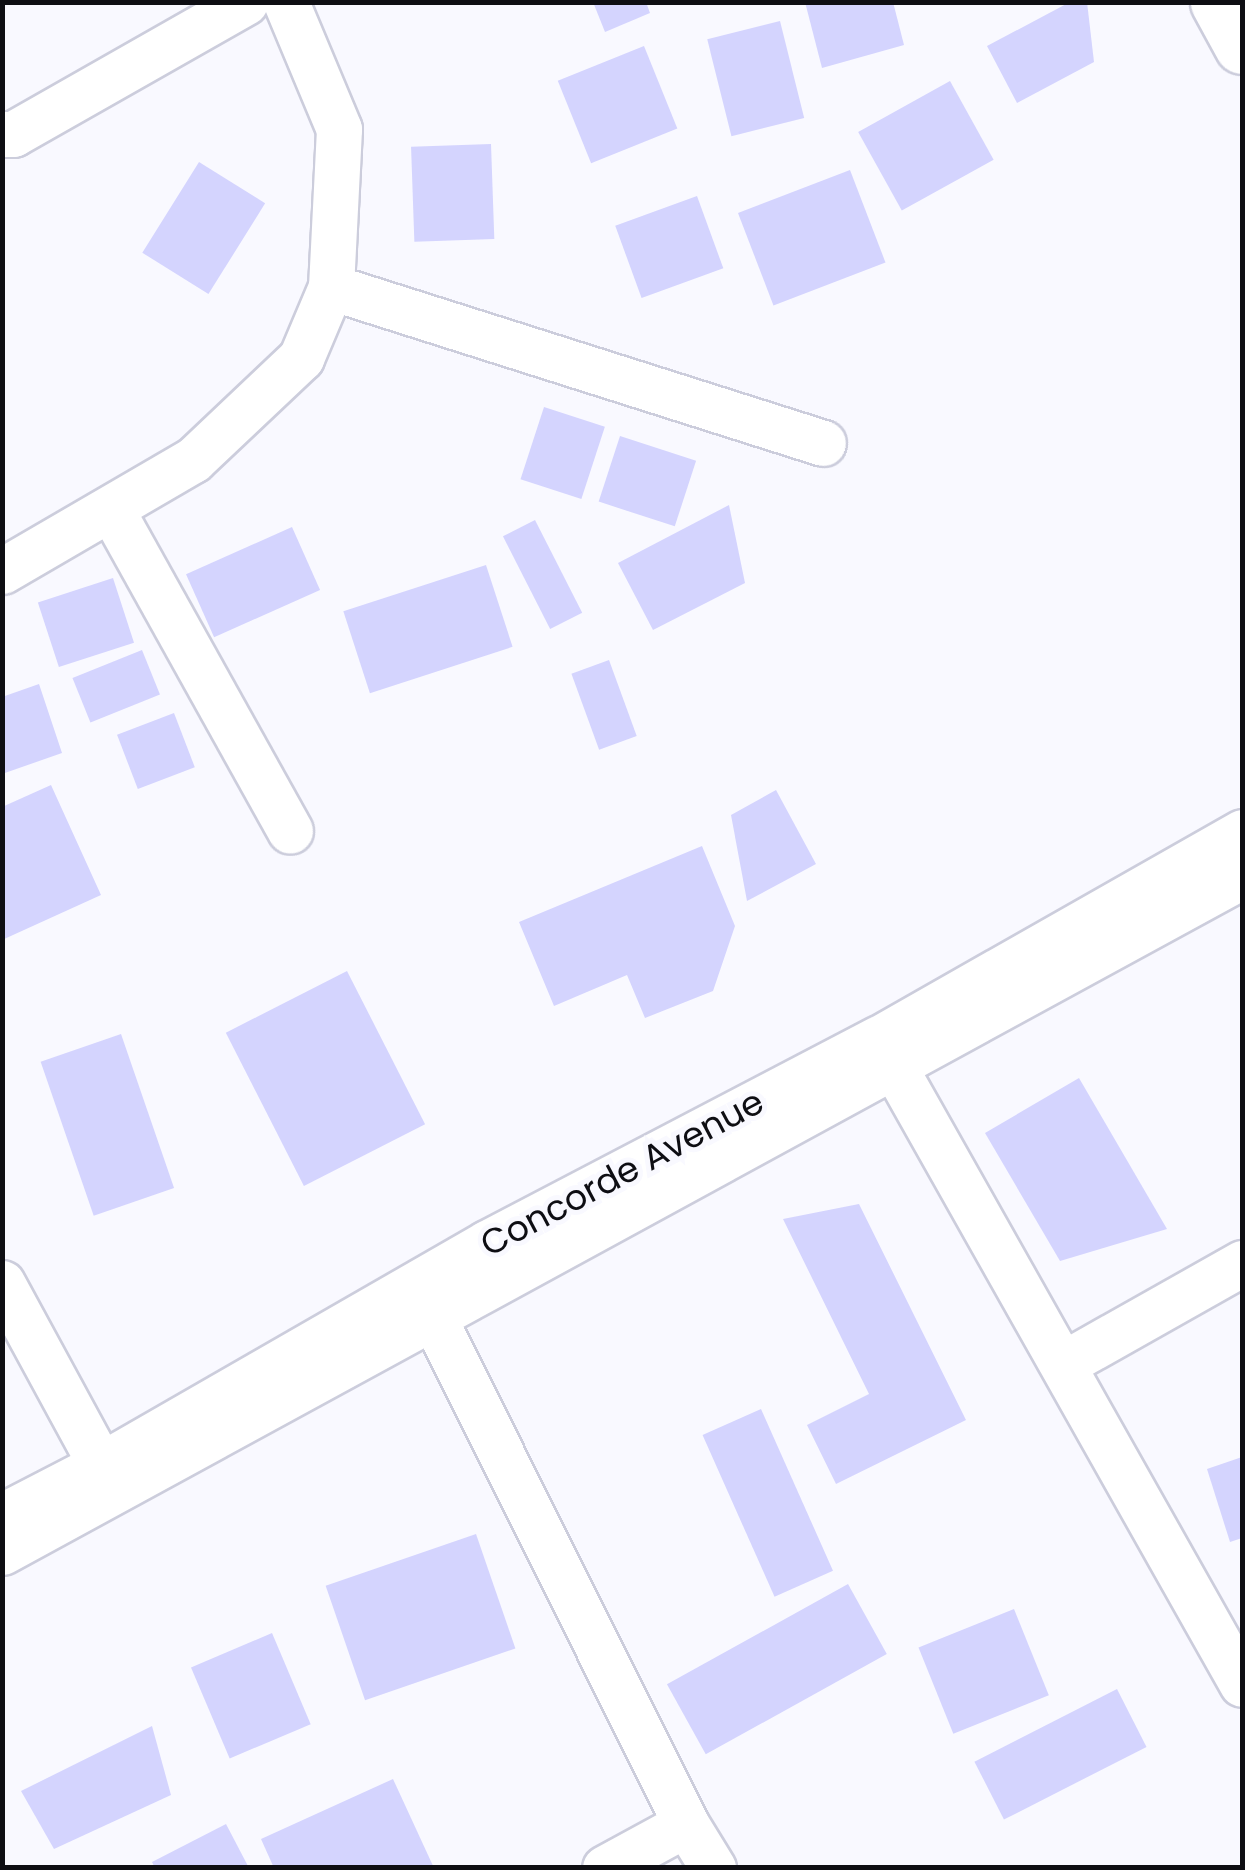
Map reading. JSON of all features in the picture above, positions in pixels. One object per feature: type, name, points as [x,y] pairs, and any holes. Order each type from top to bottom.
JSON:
[{"type":"main road","points":[[1218,2],[1242,46]]},
{"type":"street","points":[[2,134],[12,134],[244,2]]},
{"type":"street","points":[[2,571],[194,460],[300,358],[331,287],[339,129],[293,5]]},
{"type":"street","points":[[331,287],[824,443]]},
{"type":"street","points":[[111,509],[290,831]]},
{"type":"street","name":"Concorde Avenue","points":[[2,1552],[432,1314],[886,1052],[1242,832]]},
{"type":"street","name":"Concorde Avenue","points":[[2,1516],[101,1465],[487,1243],[1242,876]]},
{"type":"street","points":[[886,1052],[1242,1684]]},
{"type":"street","points":[[1063,1364],[1242,1263]]},
{"type":"street","points":[[2,1283],[101,1465]]},
{"type":"street","points":[[432,1314],[686,1824],[714,1868]]},
{"type":"street","points":[[605,1868],[686,1824]]},
{"type":"building","points":[[593,2],[646,2],[650,13],[605,32]]},
{"type":"building","points":[[805,2],[893,2],[904,45],[822,68]]},
{"type":"building","points":[[1070,2],[1087,2],[1094,62],[1017,103],[987,46]]},
{"type":"building","points":[[780,21],[804,118],[731,136],[707,39]]},
{"type":"building","points":[[644,46],[677,129],[591,163],[558,81]]},
{"type":"building","points":[[950,81],[994,160],[902,211],[858,132]]},
{"type":"building","points":[[491,144],[494,239],[414,242],[411,147]]},
{"type":"building","points":[[199,162],[265,203],[208,294],[142,253]]},
{"type":"building","points":[[850,170],[885,262],[773,305],[738,213]]},
{"type":"building","points":[[697,196],[723,268],[642,298],[615,226]]},
{"type":"building","points":[[544,407],[605,427],[581,499],[521,479]]},
{"type":"building","points":[[620,436],[696,461],[675,526],[599,502]]},
{"type":"building","points":[[729,505],[745,583],[653,630],[618,563]]},
{"type":"building","points":[[535,520],[582,613],[550,629],[503,536]]},
{"type":"building","points":[[292,527],[320,590],[214,637],[186,574]]},
{"type":"building","points":[[486,565],[513,647],[370,693],[343,611]]},
{"type":"building","points":[[113,578],[134,643],[59,667],[38,602]]},
{"type":"building","points":[[142,650],[160,695],[90,723],[72,678]]},
{"type":"building","points":[[609,660],[637,736],[599,750],[571,674]]},
{"type":"building","points":[[39,684],[62,753],[2,774],[2,697]]},
{"type":"building","points":[[174,713],[195,767],[138,789],[117,735]]},
{"type":"building","points":[[51,785],[101,895],[2,940],[2,807]]},
{"type":"building","points":[[776,790],[816,864],[747,901],[731,815]]},
{"type":"building","points":[[702,846],[735,926],[713,991],[645,1018],[627,975],[554,1006],[519,922]]},
{"type":"building","points":[[347,971],[425,1124],[304,1186],[226,1033]]},
{"type":"building","points":[[121,1034],[174,1188],[94,1216],[41,1062]]},
{"type":"building","points":[[1079,1078],[1167,1229],[1060,1261],[985,1133]]},
{"type":"building","points":[[859,1204],[966,1420],[836,1484],[807,1425],[869,1394],[783,1219]]},
{"type":"building","points":[[761,1409],[833,1571],[775,1597],[703,1435]]},
{"type":"building","points":[[1242,1457],[1242,1538],[1230,1542],[1207,1469]]},
{"type":"building","points":[[476,1534],[515,1648],[365,1700],[326,1586]]},
{"type":"building","points":[[848,1584],[887,1654],[706,1754],[667,1684]]},
{"type":"building","points":[[1014,1609],[1049,1695],[953,1734],[919,1648]]},
{"type":"building","points":[[272,1633],[311,1724],[230,1759],[191,1667]]},
{"type":"building","points":[[1117,1689],[1147,1747],[1004,1820],[974,1762]]},
{"type":"building","points":[[152,1726],[171,1795],[54,1849],[21,1791]]},
{"type":"building","points":[[393,1779],[434,1868],[274,1868],[261,1839]]},
{"type":"building","points":[[226,1824],[249,1868],[155,1868],[152,1862]]}]
